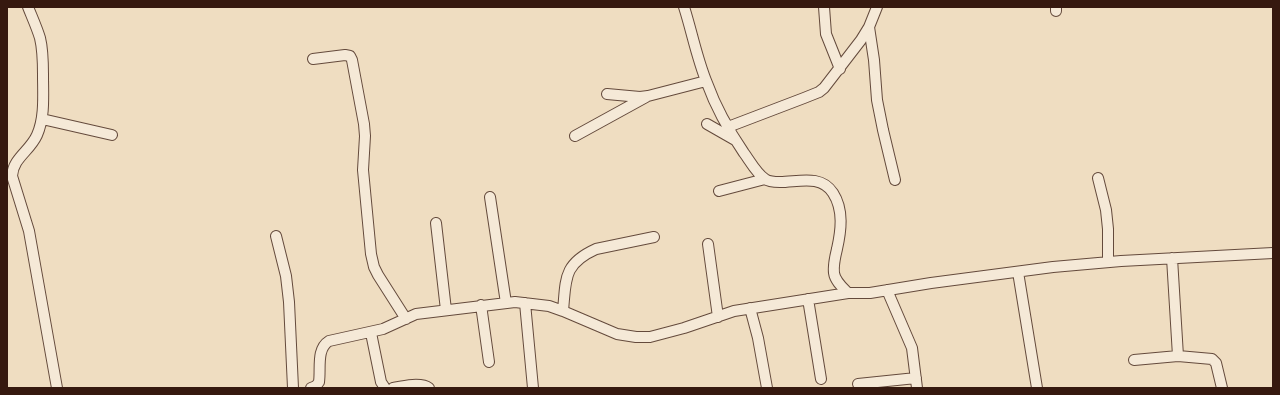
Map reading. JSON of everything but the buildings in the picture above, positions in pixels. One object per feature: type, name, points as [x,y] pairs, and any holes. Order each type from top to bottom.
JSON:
[{"type":"street","points":[[28,7],[40,38],[43,51],[43,110],[37,135],[33,143],[12,168],[12,176],[29,231],[57,388]]},
{"type":"street","points":[[684,7],[712,97],[735,140],[757,171],[772,182],[820,182],[828,186],[833,193],[838,202],[841,226],[834,260],[834,274],[841,286],[848,293]]},
{"type":"street","points":[[824,7],[826,34],[840,69]]},
{"type":"street","points":[[728,126],[819,92],[840,69],[861,40],[878,7]]},
{"type":"street","points":[[869,27],[874,60],[877,100],[895,180]]},
{"type":"street","points":[[313,59],[345,55],[350,56],[352,60],[364,124],[365,136],[363,170],[371,254],[374,267],[378,275],[406,319]]},
{"type":"street","points":[[607,94],[640,97],[648,96],[706,81]]},
{"type":"street","points":[[575,136],[648,96]]},
{"type":"street","points":[[42,119],[112,135]]},
{"type":"street","points":[[707,124],[735,140]]},
{"type":"street","points":[[1098,178],[1106,210],[1108,229],[1108,262]]},
{"type":"street","points":[[719,191],[766,179]]},
{"type":"street","points":[[490,197],[506,303]]},
{"type":"street","points":[[436,223],[446,310]]},
{"type":"street","points":[[276,236],[286,276],[289,302],[293,388]]},
{"type":"street","points":[[563,311],[567,278],[569,271],[574,264],[588,253],[596,249],[654,237]]},
{"type":"street","points":[[708,244],[718,317]]},
{"type":"street","points":[[311,388],[316,386],[319,382],[321,352],[325,344],[329,341],[371,333],[392,326],[416,314],[481,305],[525,303],[549,306],[617,334],[636,337],[650,337],[684,328],[734,311],[808,298],[887,290],[931,283],[1108,262],[1273,253]]},
{"type":"street","points":[[1172,258],[1178,356]]},
{"type":"street","points":[[1018,272],[1037,388]]},
{"type":"street","points":[[858,384],[917,383],[912,348],[887,290]]},
{"type":"street","points":[[808,298],[822,379]]},
{"type":"street","points":[[525,303],[533,388]]},
{"type":"street","points":[[481,305],[488,362]]},
{"type":"street","points":[[750,308],[758,338],[767,388]]},
{"type":"street","points":[[371,333],[381,382],[385,388]]},
{"type":"street","points":[[1134,360],[1178,356],[1212,359],[1216,363],[1222,388]]},
{"type":"street","points":[[393,388],[410,385],[426,386],[429,388]]}]
